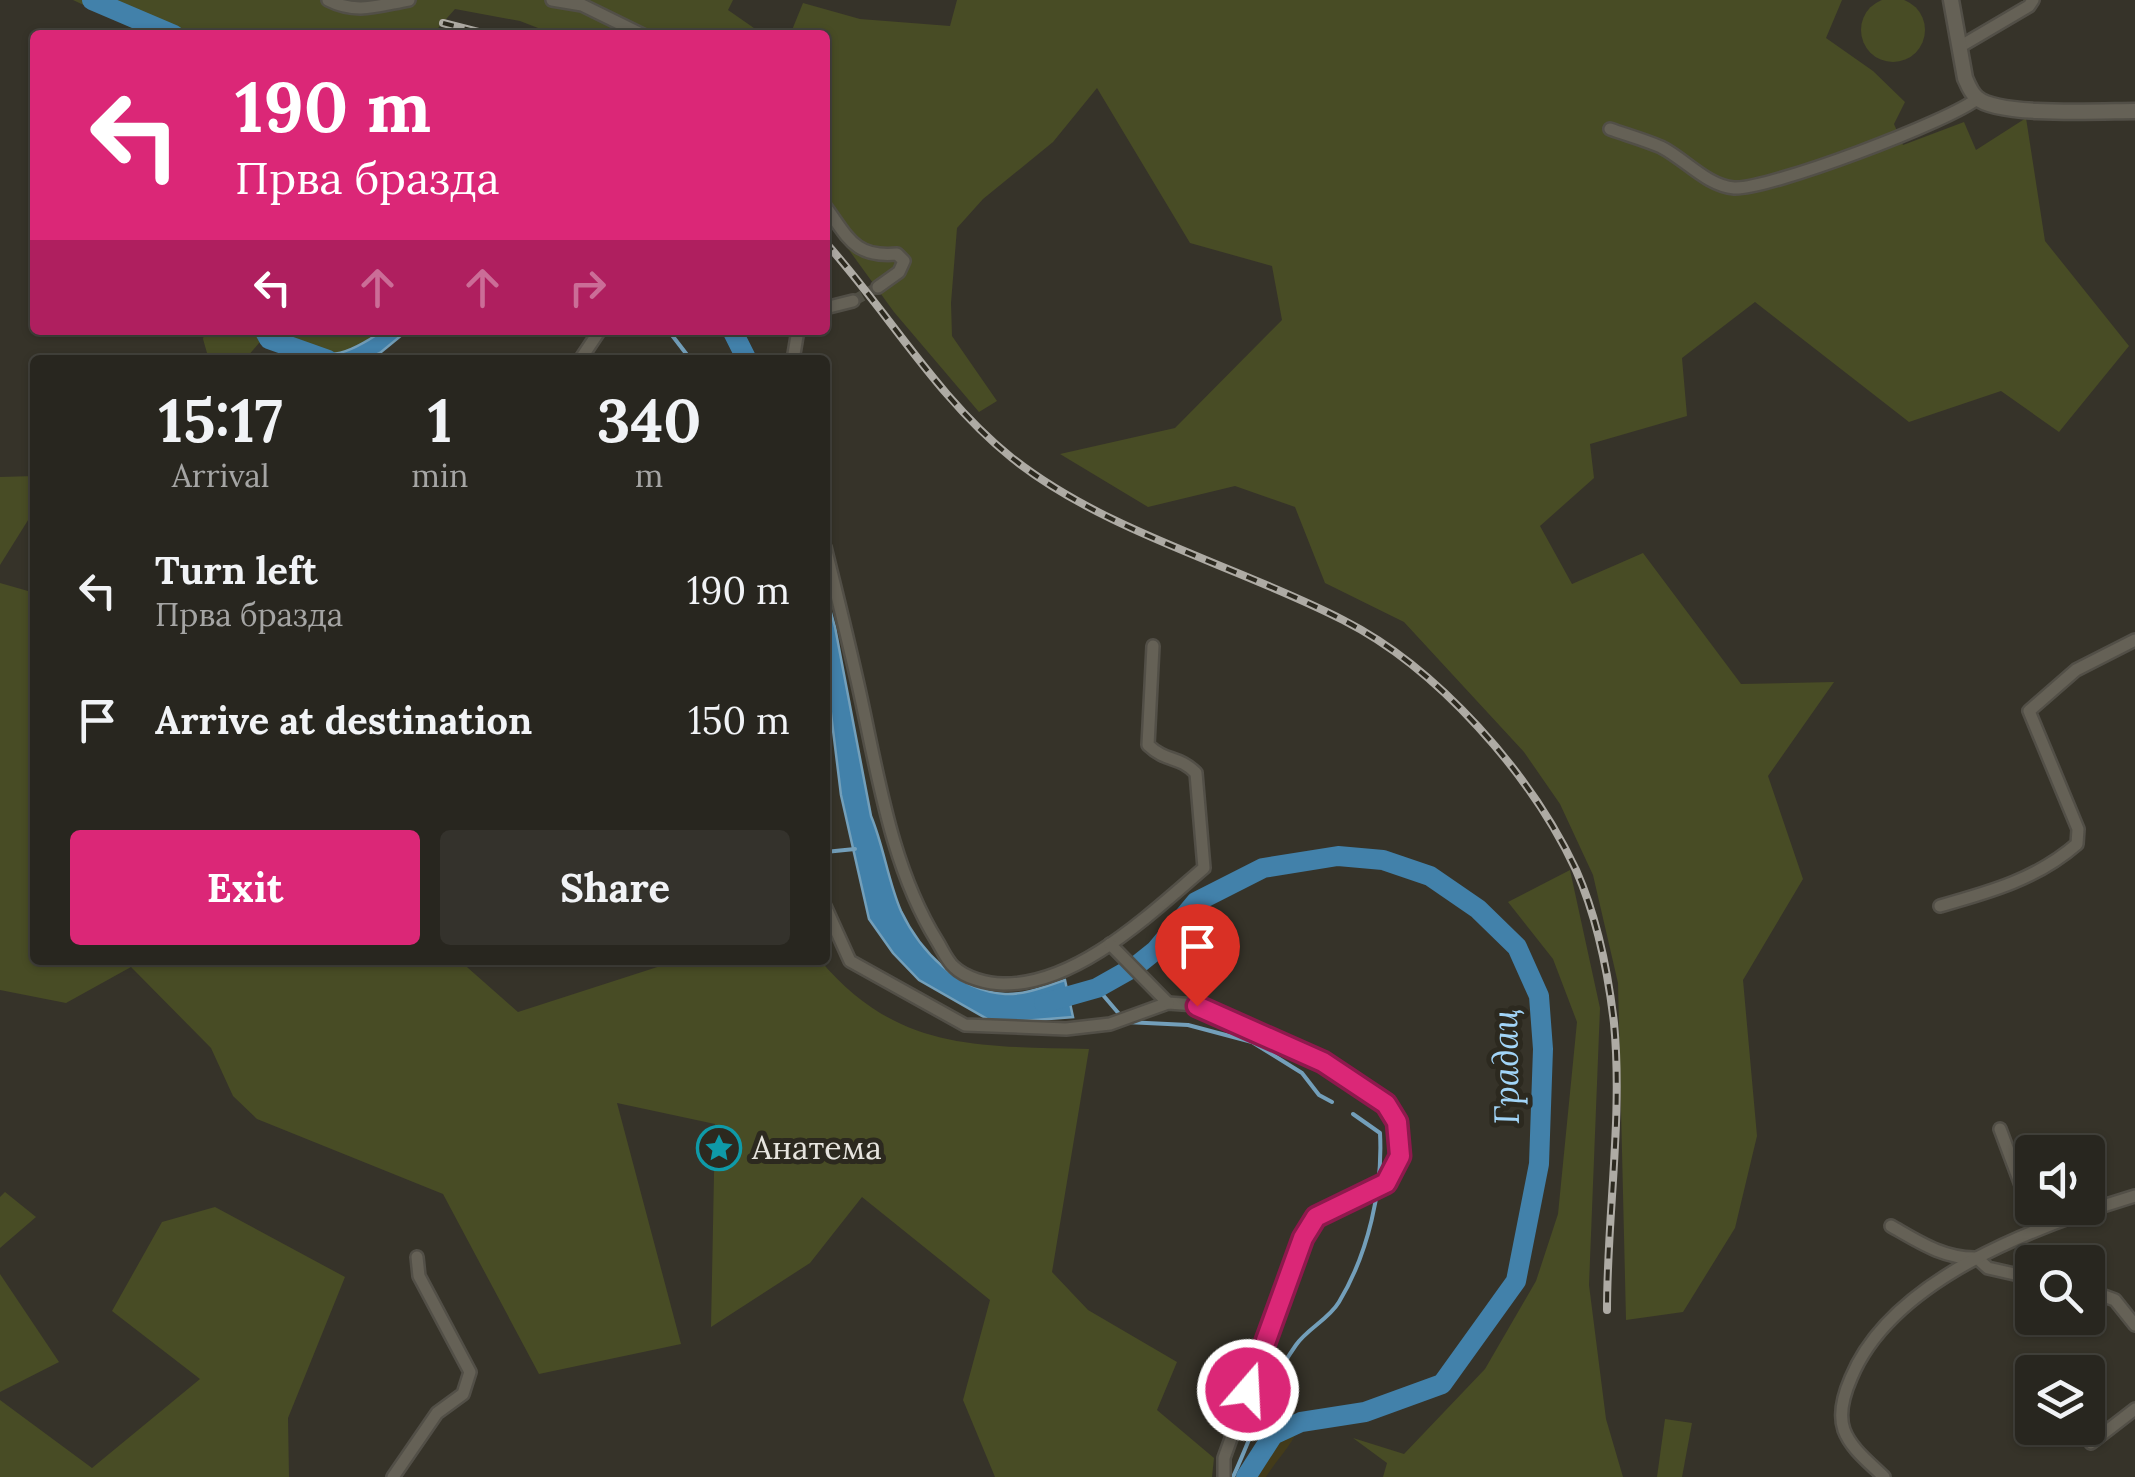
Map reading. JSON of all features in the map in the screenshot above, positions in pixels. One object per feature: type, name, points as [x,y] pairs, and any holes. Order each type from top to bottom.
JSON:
[{"type":"street","points":[[328,0],[348,9],[366,10],[410,0]]},
{"type":"street","points":[[552,0],[582,5],[632,30]]},
{"type":"street","points":[[1951,0],[1965,78],[1978,98],[2021,110],[2135,111]]},
{"type":"street","points":[[1961,46],[2033,0]]},
{"type":"street","points":[[1610,129],[1662,148],[1708,178],[1732,188],[1764,184],[1910,133],[1978,98]]},
{"type":"street","points":[[830,213],[855,246],[875,256],[897,254],[904,261],[899,272],[878,288]]},
{"type":"street","points":[[830,307],[853,300]]},
{"type":"street","points":[[830,569],[884,802],[908,880],[927,924],[954,967],[978,980],[1026,982],[1063,971],[1113,947],[1204,868],[1196,772],[1184,761],[1162,758],[1148,745],[1153,646]]},
{"type":"street","points":[[1940,906],[2006,887],[2054,864],[2077,844],[2078,829],[2028,711],[2076,670],[2135,640]]},
{"type":"street","points":[[830,917],[850,961],[965,1025],[1066,1028],[1110,1024],[1168,1003],[1197,1006],[1323,1062],[1386,1104],[1397,1122],[1400,1156],[1386,1183],[1316,1217],[1303,1238],[1224,1458],[1224,1477]]},
{"type":"street","points":[[1113,947],[1168,1003]]},
{"type":"street","points":[[2000,1129],[2036,1228]]},
{"type":"street","points":[[1884,1477],[1846,1434],[1842,1421],[1846,1389],[1866,1346],[1888,1321],[1977,1258],[2036,1228],[2135,1196]]},
{"type":"street","points":[[1892,1226],[1944,1254],[1977,1258],[1988,1268],[2015,1274]]},
{"type":"street","points":[[393,1477],[437,1414],[462,1394],[470,1372],[419,1276],[417,1256]]},
{"type":"street","points":[[2105,1296],[2115,1300],[2135,1326]]},
{"type":"street","points":[[2105,1432],[2135,1409]]},
{"type":"green space","points":[[73,0],[733,0],[728,10],[757,30],[543,30],[520,21],[455,9],[436,30],[136,30]]},
{"type":"green space","points":[[957,0],[1842,0],[1826,38],[1873,71],[1905,102],[1894,124],[1903,145],[1964,122],[1976,150],[2026,118],[2045,241],[2129,346],[2059,432],[2001,391],[1909,422],[1755,302],[1682,358],[1687,416],[1590,444],[1594,478],[1540,526],[1572,584],[1643,553],[1741,684],[1834,682],[1768,776],[1803,879],[1743,980],[1757,1136],[1735,1228],[1683,1312],[1626,1320],[1618,983],[1593,875],[1560,804],[1524,752],[1404,622],[1325,583],[1295,507],[1235,486],[1148,507],[1060,454],[1175,428],[1282,320],[1272,266],[1190,243],[1097,88],[1053,142],[983,199],[957,228],[952,336],[997,401],[979,412],[894,312],[830,224],[830,30],[792,30],[803,3],[860,19],[950,26]]},
{"type":"green space","points":[[1881,1],[1905,1],[1922,18],[1922,42],[1905,59],[1881,59],[1864,42],[1864,18]]},
{"type":"green space","points":[[204,335],[266,335],[249,355],[208,355]]},
{"type":"green space","points":[[289,335],[376,335],[342,352],[310,346]]},
{"type":"green space","points":[[30,476],[30,517],[0,565],[0,477]]},
{"type":"green space","points":[[0,583],[30,592],[30,965],[465,965],[518,1012],[664,965],[825,965],[849,990],[910,1028],[976,1044],[1089,1049],[1052,1272],[1088,1310],[1177,1362],[1157,1410],[1214,1458],[1212,1477],[995,1477],[963,1400],[990,1300],[862,1197],[810,1263],[711,1327],[715,1124],[617,1103],[681,1344],[539,1374],[443,1194],[257,1119],[233,1096],[211,1048],[131,967],[66,1003],[0,990]]},
{"type":"green space","points":[[1570,870],[1600,1008],[1589,1285],[1606,1419],[1623,1477],[1383,1477],[1387,1463],[1353,1438],[1404,1454],[1485,1369],[1536,1281],[1558,1214],[1577,1022],[1553,959],[1508,902]]},
{"type":"green space","points":[[5,1192],[36,1217],[0,1248],[0,1197]]},
{"type":"green space","points":[[215,1207],[345,1277],[288,1418],[289,1477],[0,1477],[0,1400],[92,1468],[200,1379],[112,1311],[162,1222]]},
{"type":"green space","points":[[0,1274],[59,1362],[0,1392]]},
{"type":"green space","points":[[1665,1419],[1692,1423],[1682,1477],[1657,1477]]},
{"type":"sand","points":[[1301,1422],[1266,1477],[1246,1477],[1273,1435]]},
{"type":"water","points":[[376,335],[402,335],[375,355],[299,355],[269,339],[329,354]]},
{"type":"water","points":[[830,609],[871,816],[909,926],[942,966],[988,991],[1020,993],[1065,980],[1073,1017],[989,1020],[919,980],[869,919],[841,795],[830,706]]},
{"type":"waterway","name":"Градац","points":[[92,0],[162,30]]},
{"type":"waterway","name":"Градац","points":[[267,335],[314,355]]},
{"type":"waterway","points":[[672,335],[687,355]]},
{"type":"waterway","name":"Градац","points":[[734,335],[744,355]]},
{"type":"waterway","points":[[830,852],[855,849]]},
{"type":"waterway","name":"Градац","points":[[1044,1003],[1097,988],[1136,966],[1156,950],[1196,902],[1263,868],[1338,856],[1383,860],[1430,876],[1478,909],[1517,947],[1539,996],[1543,1049],[1539,1164],[1516,1281],[1442,1384],[1365,1412],[1301,1422],[1273,1435],[1246,1477]]},
{"type":"waterway","points":[[1097,988],[1120,1015]]},
{"type":"waterway","points":[[1126,1022],[1188,1025],[1252,1042],[1302,1073],[1319,1095],[1332,1102]]},
{"type":"waterway","points":[[1233,1477],[1286,1360],[1301,1339],[1339,1302],[1366,1242],[1379,1176],[1380,1133],[1353,1114]]},
{"type":"tunnel","points":[[853,301],[878,287]]},
{"type":"railway","points":[[443,23],[470,30]]},
{"type":"railway","points":[[830,248],[936,382],[1012,458],[1049,484],[1130,528],[1302,600],[1378,641],[1447,695],[1508,761],[1534,797],[1576,870],[1601,945],[1612,1004],[1617,1095],[1607,1310]]},
{"type":"place","name":"Анатема","points":[[719,1148]]},
{"type":"route","points":[[1197,1006],[1323,1062],[1386,1104],[1397,1122],[1401,1140],[1400,1156],[1386,1183],[1316,1217],[1303,1238],[1248,1390]]}]
